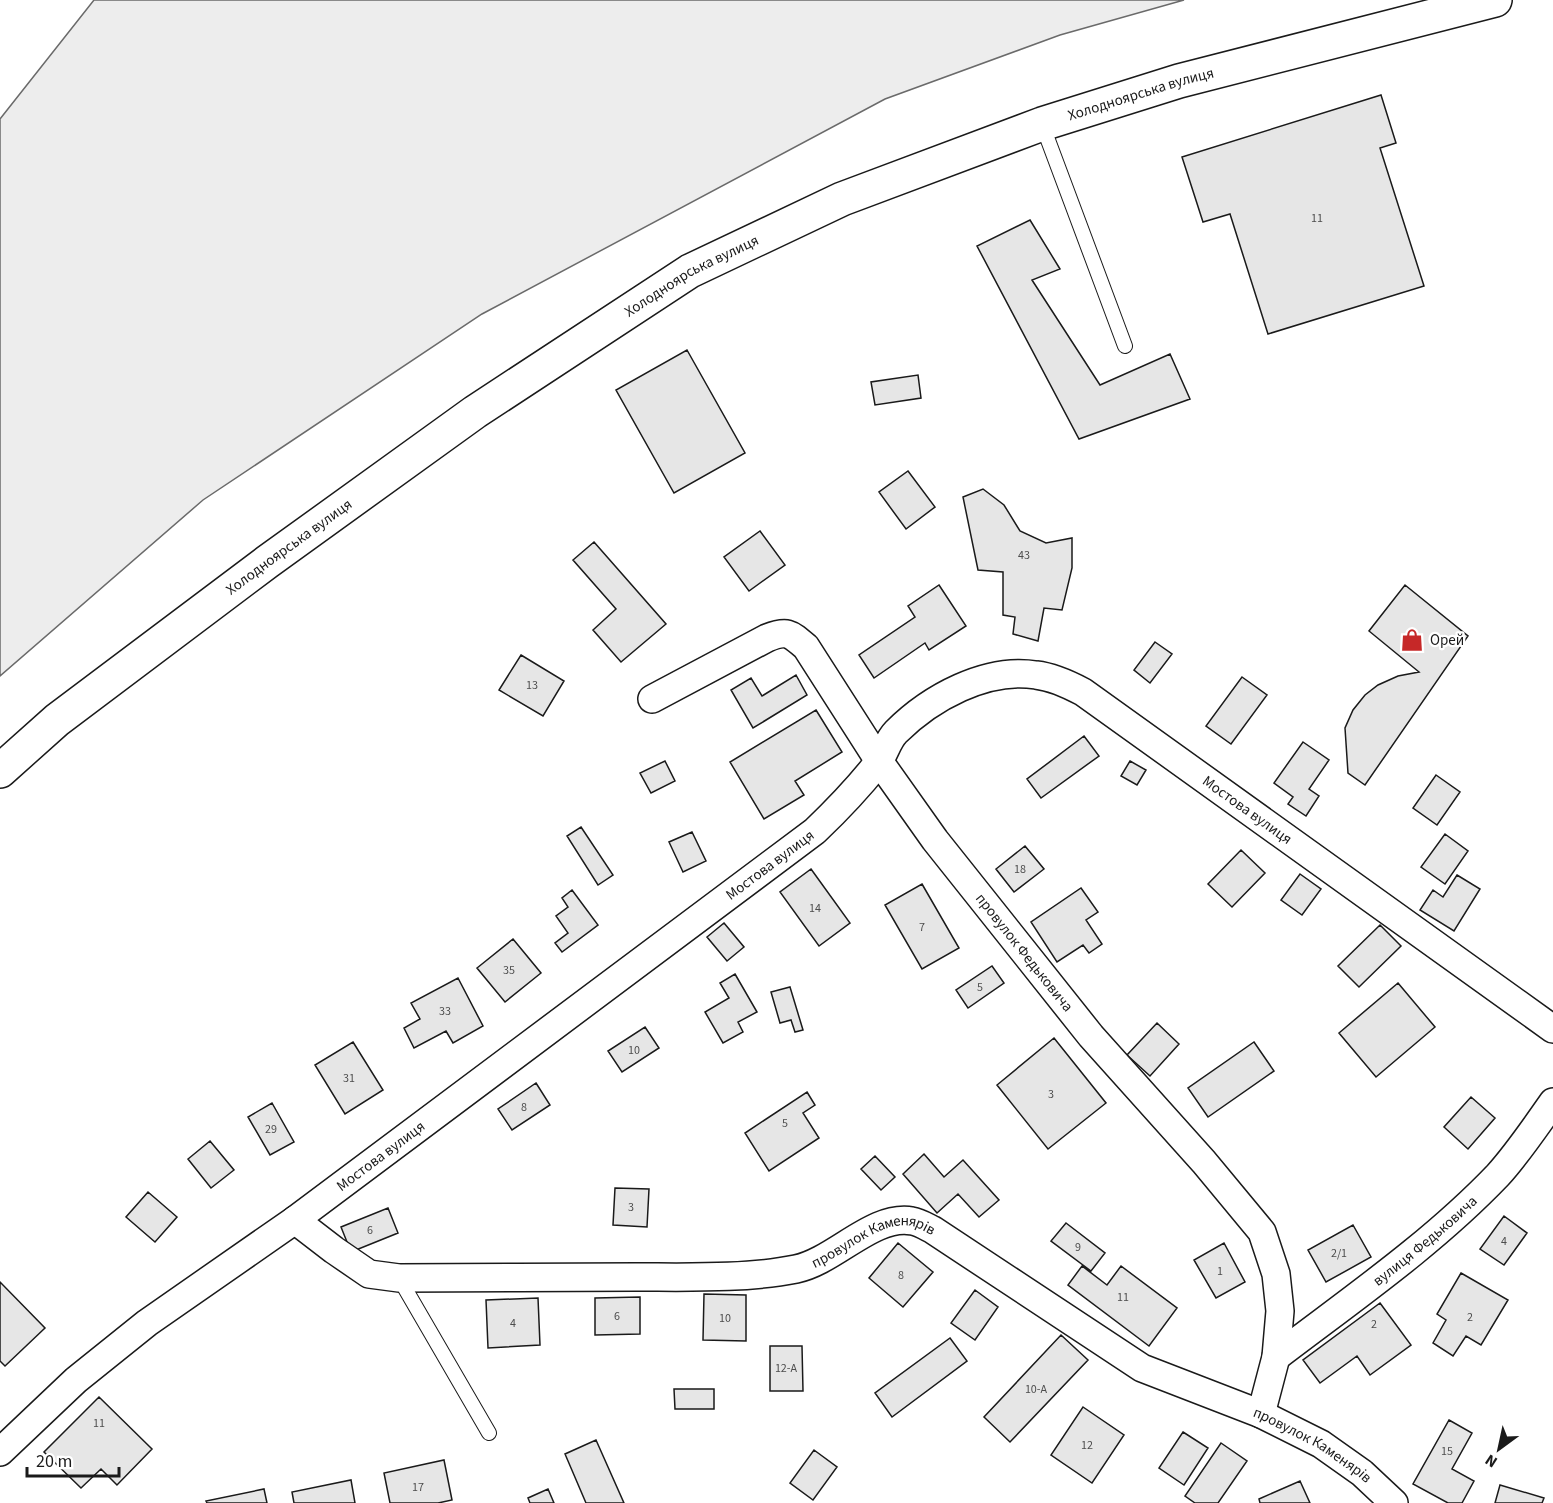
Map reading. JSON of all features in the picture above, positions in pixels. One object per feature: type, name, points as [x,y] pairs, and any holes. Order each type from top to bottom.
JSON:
[{"type":"main road","name":"Холодноярська вулиця","points":[[0,771],[57,720],[267,562],[475,412],[690,271],[842,199],[1042,124],[1179,81],[1495,0]]},
{"type":"street","name":"провулок Федьковича","points":[[652,699],[767,638],[781,633],[793,635],[806,647],[879,761],[935,840],[1091,1036],[1204,1162],[1262,1232],[1276,1274],[1280,1311],[1276,1356],[1261,1414]]},
{"type":"street","name":"Мостова вулиця","points":[[0,1452],[76,1380],[129,1337],[295,1220],[815,831],[850,796],[879,761],[894,734],[927,706],[968,686],[1002,675],[1035,674],[1061,681],[1083,692],[1553,1029]]},
{"type":"street","name":"вулиця Федьковича","points":[[1276,1356],[1388,1273],[1455,1216],[1499,1173],[1553,1102]]},
{"type":"street","name":"провулок Каменярів","points":[[295,1220],[369,1274],[399,1278],[663,1277],[768,1273],[818,1262],[871,1230],[897,1220],[914,1221],[933,1230],[1142,1368],[1261,1414],[1321,1444],[1362,1473],[1394,1503]]},
{"type":"lane","points":[[1042,124],[1125,346]]},
{"type":"lane","points":[[399,1278],[489,1433]]},
{"type":"shaded area","points":[[94,0],[1184,0],[1060,35],[885,99],[482,314],[203,500],[0,676],[0,119]]},
{"type":"building","points":[[1381,95],[1396,143],[1380,148],[1424,286],[1268,334],[1230,214],[1203,222],[1182,157]]},
{"type":"building","points":[[1030,220],[1060,269],[1032,280],[1100,385],[1170,354],[1190,399],[1079,439],[977,246]]},
{"type":"building","points":[[687,350],[745,453],[674,493],[616,390]]},
{"type":"building","points":[[918,375],[921,398],[875,405],[871,382]]},
{"type":"building","points":[[908,471],[935,507],[906,529],[879,492]]},
{"type":"building","points":[[983,489],[1004,505],[1020,531],[1046,543],[1072,538],[1072,568],[1062,610],[1044,608],[1038,641],[1013,634],[1015,617],[1003,615],[1003,572],[978,570],[963,497]]},
{"type":"building","points":[[760,531],[785,565],[749,591],[724,557]]},
{"type":"building","points":[[594,542],[666,624],[621,662],[593,630],[616,609],[573,560]]},
{"type":"building","points":[[939,585],[966,626],[929,650],[925,643],[874,678],[859,655],[915,617],[908,606]]},
{"type":"building","points":[[1405,585],[1468,636],[1365,785],[1348,773],[1345,728],[1353,710],[1365,695],[1378,685],[1398,676],[1419,672],[1369,631]]},
{"type":"building","points":[[1155,642],[1172,654],[1150,683],[1134,670]]},
{"type":"building","points":[[521,655],[564,681],[543,716],[499,690]]},
{"type":"building","points":[[796,675],[807,695],[753,728],[731,690],[751,678],[762,696]]},
{"type":"building","points":[[1242,677],[1267,695],[1231,744],[1206,726]]},
{"type":"building","points":[[816,710],[842,752],[795,781],[804,795],[764,819],[730,762]]},
{"type":"building","points":[[1084,736],[1099,756],[1041,798],[1027,779]]},
{"type":"building","points":[[1303,742],[1329,760],[1309,789],[1319,796],[1306,816],[1288,804],[1293,797],[1274,783]]},
{"type":"building","points":[[665,761],[675,781],[651,793],[640,773]]},
{"type":"building","points":[[1130,761],[1146,770],[1137,785],[1121,776]]},
{"type":"building","points":[[1436,775],[1460,792],[1437,825],[1413,808]]},
{"type":"building","points":[[581,827],[613,875],[598,885],[567,836]]},
{"type":"building","points":[[692,832],[706,861],[683,872],[669,842]]},
{"type":"building","points":[[1445,834],[1468,851],[1445,884],[1421,867]]},
{"type":"building","points":[[1025,846],[1044,869],[1014,892],[996,869]]},
{"type":"building","points":[[1241,850],[1265,873],[1232,907],[1208,884]]},
{"type":"building","points":[[811,869],[850,923],[819,946],[780,892]]},
{"type":"building","points":[[1300,874],[1321,889],[1302,915],[1281,900]]},
{"type":"building","points":[[1457,875],[1480,889],[1454,931],[1420,910],[1433,890],[1443,897]]},
{"type":"building","points":[[922,884],[959,948],[922,969],[885,905]]},
{"type":"building","points":[[1081,888],[1098,912],[1086,920],[1102,944],[1089,953],[1083,945],[1057,962],[1031,922]]},
{"type":"building","points":[[572,890],[598,925],[562,952],[555,943],[568,933],[556,916],[568,907],[562,898]]},
{"type":"building","points":[[724,923],[744,947],[727,961],[707,937]]},
{"type":"building","points":[[1380,925],[1401,946],[1359,987],[1338,966]]},
{"type":"building","points":[[513,939],[541,973],[505,1002],[477,968]]},
{"type":"building","points":[[992,966],[1004,983],[968,1008],[956,990]]},
{"type":"building","points":[[735,974],[757,1012],[738,1022],[743,1032],[723,1043],[705,1012],[729,998],[720,983]]},
{"type":"building","points":[[458,978],[483,1026],[453,1043],[446,1031],[414,1048],[404,1028],[420,1019],[411,1003]]},
{"type":"building","points":[[1398,983],[1435,1027],[1376,1077],[1339,1033]]},
{"type":"building","points":[[790,987],[803,1030],[795,1032],[791,1020],[780,1023],[771,992]]},
{"type":"building","points":[[1157,1023],[1179,1044],[1150,1076],[1127,1055]]},
{"type":"building","points":[[645,1027],[659,1048],[622,1072],[608,1051]]},
{"type":"building","points":[[1054,1038],[1106,1103],[1048,1149],[997,1085]]},
{"type":"building","points":[[353,1042],[383,1090],[345,1114],[315,1065]]},
{"type":"building","points":[[1254,1042],[1274,1071],[1208,1117],[1188,1088]]},
{"type":"building","points":[[536,1083],[550,1105],[512,1130],[498,1109]]},
{"type":"building","points":[[807,1092],[815,1105],[803,1113],[819,1138],[769,1171],[745,1133]]},
{"type":"building","points":[[1471,1097],[1495,1118],[1468,1149],[1444,1127]]},
{"type":"building","points":[[272,1103],[294,1142],[270,1155],[248,1117]]},
{"type":"building","points":[[210,1141],[234,1170],[211,1188],[188,1159]]},
{"type":"building","points":[[924,1154],[944,1177],[963,1160],[999,1200],[979,1217],[958,1194],[937,1213],[903,1174]]},
{"type":"building","points":[[875,1156],[895,1177],[881,1190],[861,1169]]},
{"type":"building","points":[[615,1188],[649,1189],[647,1227],[613,1225]]},
{"type":"building","points":[[148,1192],[177,1217],[155,1242],[126,1217]]},
{"type":"building","points":[[388,1208],[398,1233],[351,1252],[341,1227]]},
{"type":"building","points":[[1504,1216],[1527,1233],[1504,1265],[1480,1249]]},
{"type":"building","points":[[1066,1223],[1105,1253],[1091,1271],[1051,1241]]},
{"type":"building","points":[[1353,1225],[1371,1257],[1326,1282],[1308,1250]]},
{"type":"building","points":[[898,1243],[933,1272],[903,1307],[869,1278]]},
{"type":"building","points":[[1224,1243],[1245,1282],[1216,1298],[1194,1260]]},
{"type":"building","points":[[1082,1266],[1107,1285],[1121,1266],[1177,1308],[1149,1346],[1068,1285]]},
{"type":"building","points":[[1461,1273],[1508,1300],[1481,1345],[1466,1336],[1453,1356],[1433,1343],[1446,1320],[1437,1314]]},
{"type":"building","points":[[0,1282],[45,1328],[5,1366],[0,1361]]},
{"type":"building","points":[[975,1290],[998,1307],[975,1340],[951,1323]]},
{"type":"building","points":[[704,1294],[746,1295],[746,1341],[703,1340]]},
{"type":"building","points":[[640,1297],[640,1334],[595,1335],[595,1298]]},
{"type":"building","points":[[538,1298],[540,1345],[488,1348],[486,1300]]},
{"type":"building","points":[[1380,1303],[1411,1345],[1370,1375],[1357,1356],[1320,1383],[1303,1360]]},
{"type":"building","points":[[1061,1335],[1088,1360],[1010,1442],[984,1417]]},
{"type":"building","points":[[950,1338],[967,1361],[892,1417],[875,1393]]},
{"type":"building","points":[[770,1346],[802,1346],[803,1391],[770,1391]]},
{"type":"building","points":[[674,1389],[714,1389],[714,1409],[675,1409]]},
{"type":"building","points":[[99,1397],[152,1449],[117,1485],[101,1469],[81,1488],[44,1452]]},
{"type":"building","points":[[1083,1407],[1124,1435],[1092,1483],[1051,1455]]},
{"type":"building","points":[[1449,1420],[1472,1433],[1452,1469],[1474,1481],[1462,1503],[1448,1503],[1413,1484]]},
{"type":"building","points":[[1183,1432],[1208,1448],[1184,1485],[1159,1468]]},
{"type":"building","points":[[596,1440],[624,1503],[586,1503],[565,1454]]},
{"type":"building","points":[[1221,1443],[1247,1461],[1218,1503],[1195,1503],[1185,1496]]},
{"type":"building","points":[[814,1450],[837,1467],[813,1500],[790,1483]]},
{"type":"building","points":[[444,1460],[452,1500],[438,1503],[390,1503],[384,1473]]},
{"type":"building","points":[[351,1480],[355,1503],[294,1503],[292,1492]]},
{"type":"building","points":[[1300,1481],[1310,1503],[1260,1503],[1259,1499]]},
{"type":"building","points":[[1500,1485],[1544,1498],[1542,1503],[1495,1503]]},
{"type":"building","points":[[264,1489],[267,1503],[207,1503],[206,1501]]},
{"type":"building","points":[[548,1489],[554,1503],[530,1503],[528,1498]]},
{"type":"place","name":"Орей","points":[[1412,640]]}]
